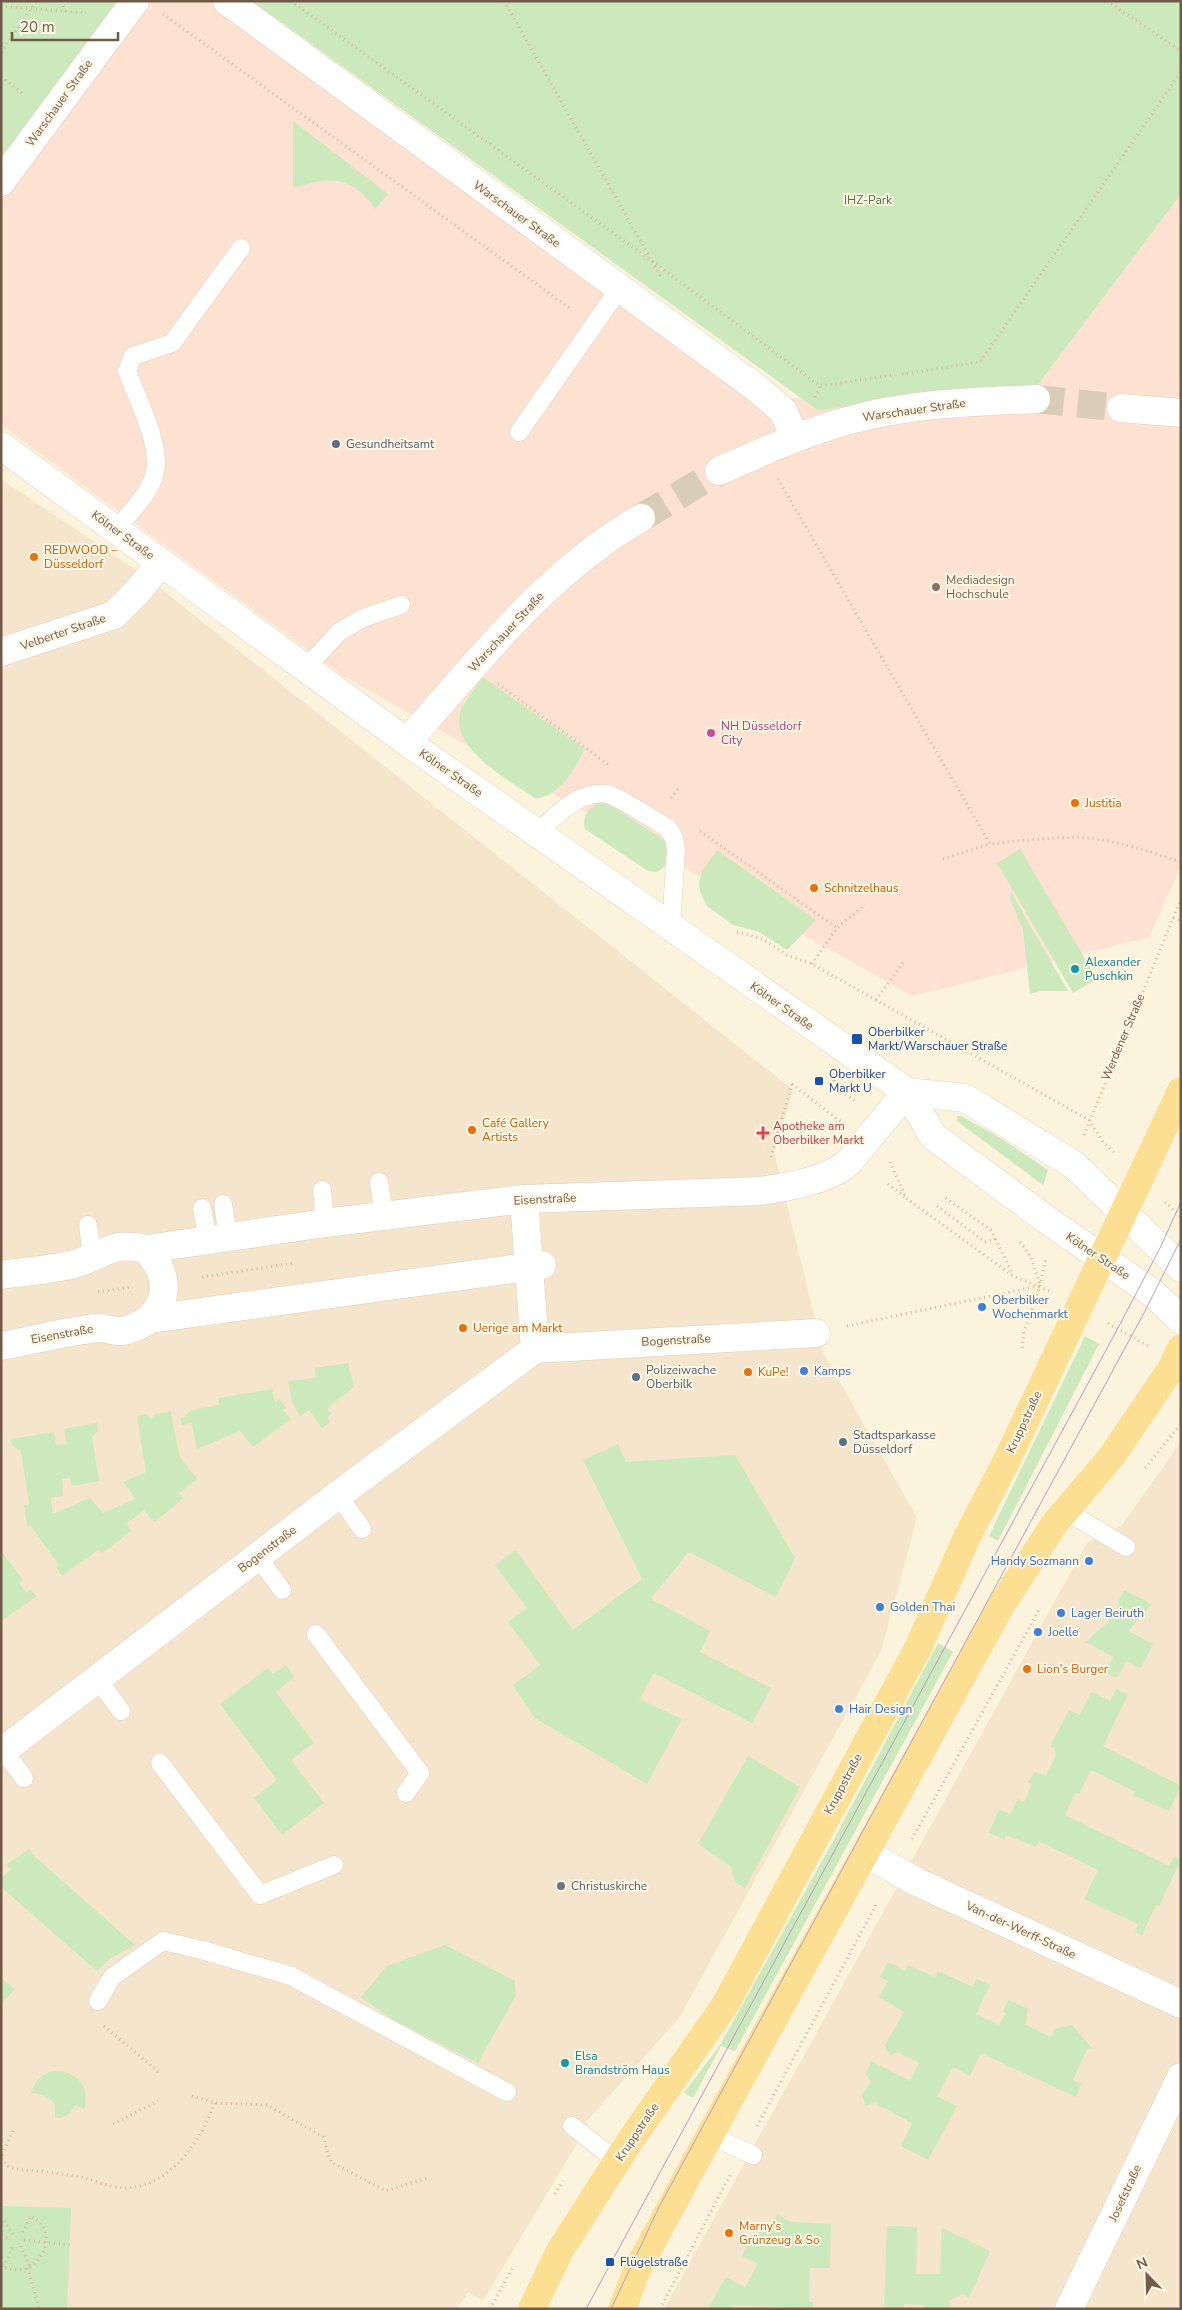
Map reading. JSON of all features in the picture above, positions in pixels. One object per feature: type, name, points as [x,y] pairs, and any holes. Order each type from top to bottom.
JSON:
[{"type":"main road","points":[[1113,1236],[1181,1091]]},
{"type":"main road","name":"Kruppstraße","points":[[532,2309],[559,2252],[617,2161],[725,2005],[918,1648],[967,1536],[1006,1462],[1113,1236]]},
{"type":"main road","points":[[622,2309],[638,2268],[864,1852],[1002,1604],[1066,1511],[1112,1456],[1166,1375],[1181,1348]]},
{"type":"street","name":"Warschauer Straße","points":[[227,1],[759,390],[783,411],[795,437]]},
{"type":"street","name":"Warschauer Straße","points":[[1,182],[139,9]]},
{"type":"street","name":"Warschauer Straße","points":[[718,472],[795,437],[859,418],[962,402],[1036,399]]},
{"type":"street","points":[[1121,408],[1181,413]]},
{"type":"street","name":"Kölner Straße","points":[[1,446],[407,742],[907,1092],[933,1136],[1113,1236],[1181,1268]]},
{"type":"street","name":"Warschauer Straße","points":[[407,742],[524,610],[582,558],[641,518]]},
{"type":"street","name":"Velberter Straße","points":[[1,652],[114,615],[138,591],[161,562]]},
{"type":"street","name":"Kölner Straße","points":[[907,1092],[965,1098],[1074,1165],[1113,1236],[1154,1294],[1181,1320]]},
{"type":"street","name":"Eisenstraße","points":[[1,1275],[79,1262],[110,1248],[131,1245],[147,1249],[218,1240],[325,1222],[384,1217],[524,1199],[761,1191],[809,1182],[837,1172],[847,1164],[907,1092]]},
{"type":"street","points":[[524,1199],[535,1266],[535,1348]]},
{"type":"street","points":[[147,1249],[161,1272],[163,1282],[160,1303],[150,1319]]},
{"type":"street","name":"Eisenstraße","points":[[1,1346],[99,1328],[120,1331],[138,1327],[150,1319],[535,1266]]},
{"type":"street","name":"Bogenstraße","points":[[2,1751],[257,1556],[535,1348],[816,1333]]},
{"type":"street","name":"Van-der-Werff-Straße","points":[[864,1852],[917,1882],[1181,2004]]},
{"type":"street","name":"Josefstraße","points":[[1069,2309],[1178,2090]]},
{"type":"lane","points":[[116,530],[149,488],[156,472],[155,448],[127,371],[134,356],[172,343],[241,248]]},
{"type":"lane","points":[[519,432],[619,289]]},
{"type":"lane","points":[[306,668],[339,632],[363,618],[401,605]]},
{"type":"lane","points":[[538,833],[562,810],[593,794],[608,794],[668,828],[674,838],[676,850],[671,927]]},
{"type":"lane","points":[[379,1182],[384,1217]]},
{"type":"lane","points":[[322,1190],[325,1222]]},
{"type":"lane","points":[[218,1240],[223,1204]]},
{"type":"lane","points":[[202,1208],[218,1240]]},
{"type":"lane","points":[[88,1225],[92,1256]]},
{"type":"lane","points":[[338,1495],[362,1529]]},
{"type":"lane","points":[[1066,1511],[1126,1547]]},
{"type":"lane","points":[[257,1556],[282,1590]]},
{"type":"lane","points":[[316,1634],[420,1773],[406,1793]]},
{"type":"lane","points":[[97,1678],[121,1711]]},
{"type":"lane","points":[[2,1751],[24,1778]]},
{"type":"lane","points":[[160,1763],[260,1895],[334,1865]]},
{"type":"lane","points":[[98,2001],[112,1977],[163,1941],[291,1976],[507,2092]]},
{"type":"lane","points":[[572,2126],[617,2161]]},
{"type":"lane","points":[[710,2135],[748,2153]]},
{"type":"path","points":[[1,52],[37,1]]},
{"type":"path","points":[[62,1],[65,12]]},
{"type":"path","points":[[291,1],[652,261],[820,386],[980,362],[1181,72]]},
{"type":"path","points":[[504,1],[666,285]]},
{"type":"path","points":[[1107,1],[1181,51]]},
{"type":"path","points":[[1,6],[65,12],[139,9],[594,326]]},
{"type":"path","points":[[762,452],[990,844]]},
{"type":"path","points":[[943,859],[990,844],[1038,839],[1087,838],[1136,847],[1181,862]]},
{"type":"path","name":"Werdener Straße","points":[[1089,1120],[1181,900]]},
{"type":"path","points":[[812,964],[837,928],[865,905]]},
{"type":"path","points":[[1173,918],[1181,921]]},
{"type":"path","points":[[732,931],[762,939],[787,955],[812,964],[1089,1120],[1106,1145]]},
{"type":"path","points":[[876,1000],[905,960]]},
{"type":"path","points":[[982,1067],[985,1061]]},
{"type":"path","points":[[761,1191],[792,1082],[889,1159],[906,1198]]},
{"type":"path","points":[[888,1184],[1014,1276],[1040,1286]]},
{"type":"path","points":[[944,1197],[992,1231],[1014,1276]]},
{"type":"path","points":[[937,1206],[985,1242],[995,1239]]},
{"type":"path","points":[[1170,1207],[1181,1217]]},
{"type":"path","points":[[288,1228],[298,1298]]},
{"type":"path","points":[[1040,1286],[1048,1249]]},
{"type":"path","points":[[816,1333],[1040,1286]]},
{"type":"path","points":[[1111,1324],[1150,1347]]},
{"type":"path","points":[[1144,1470],[1181,1424]]},
{"type":"path","points":[[913,1838],[1040,1610]]},
{"type":"path","points":[[660,2309],[748,2153],[874,1911]]},
{"type":"path","points":[[104,2026],[160,2074]]},
{"type":"path","points":[[192,2096],[215,2103],[267,2104],[323,2137],[332,2162],[386,2191],[428,2178]]},
{"type":"path","points":[[113,2124],[158,2101]]},
{"type":"path","points":[[13,2131],[1,2157],[7,2166],[16,2169],[82,2178],[124,2188],[140,2186],[173,2168],[193,2146],[207,2123],[215,2103]]},
{"type":"path","points":[[554,2196],[591,2141]]},
{"type":"path","points":[[13,2246],[2,2266],[15,2270],[29,2267],[41,2258],[47,2242],[42,2226],[33,2216],[31,2216],[22,2234]]},
{"type":"path","points":[[1,2217],[13,2234]]},
{"type":"path","points":[[1,2237],[10,2239]]},
{"type":"path","points":[[24,2240],[70,2245]]},
{"type":"path","points":[[21,2246],[29,2267],[39,2309]]},
{"type":"path","points":[[490,2309],[514,2265]]},
{"type":"shaded area","points":[[141,1],[214,1],[765,404],[1022,354],[1181,119],[1181,866],[1149,937],[913,996],[345,677],[1,425],[1,193]]},
{"type":"shaded area","points":[[1,479],[142,574],[793,1090],[774,1152],[823,1352],[917,1518],[881,1651],[679,2018],[586,2122],[588,2125],[483,2301],[468,2292],[457,2309],[1,2309]]},
{"type":"shaded area","points":[[1181,1442],[1181,2309],[664,2309],[1087,1543],[1122,1525]]},
{"type":"green space","points":[[1,1],[121,1],[1,164]]},
{"type":"green space","name":"IHZ-Park","points":[[252,1],[1181,1],[1181,194],[1031,394],[857,404],[819,411]]},
{"type":"green space","points":[[293,121],[388,194],[375,209],[357,189],[339,181],[318,182],[293,188]]},
{"type":"green space","points":[[483,677],[585,749],[566,780],[553,792],[536,799],[498,774],[474,752],[465,740],[460,727],[461,710]]},
{"type":"green space","points":[[601,803],[610,805],[665,841],[669,846],[671,857],[662,869],[656,872],[648,871],[585,829],[585,816],[590,809]]},
{"type":"green space","points":[[1020,849],[1097,979],[1073,993],[997,863]]},
{"type":"green space","points":[[717,850],[816,920],[787,950],[759,932],[733,925],[707,906],[700,892],[699,883],[702,871]]},
{"type":"green space","points":[[1011,892],[1068,991],[1041,991],[1030,994],[1023,930],[1010,898]]},
{"type":"green space","points":[[957,1116],[961,1116],[1002,1139],[1048,1170],[1043,1185],[957,1121]]},
{"type":"green space","points":[[1085,1336],[1099,1344],[998,1541],[989,1536]]},
{"type":"green space","points":[[348,1363],[354,1387],[327,1408],[331,1414],[328,1417],[330,1422],[322,1428],[309,1410],[300,1416],[292,1402],[288,1381],[316,1378],[315,1368]]},
{"type":"green space","points":[[272,1389],[275,1403],[279,1399],[286,1408],[283,1410],[291,1419],[253,1447],[240,1431],[197,1449],[191,1423],[182,1425],[181,1419],[192,1410],[219,1405],[219,1398]]},
{"type":"green space","points":[[171,1411],[179,1456],[197,1479],[179,1493],[184,1498],[154,1522],[144,1510],[127,1523],[131,1531],[102,1553],[98,1550],[62,1576],[56,1567],[59,1565],[30,1525],[27,1526],[24,1505],[29,1504],[21,1451],[12,1445],[11,1439],[54,1432],[56,1445],[67,1444],[64,1429],[97,1423],[98,1431],[92,1437],[99,1481],[72,1486],[70,1478],[62,1479],[63,1496],[51,1498],[53,1514],[90,1498],[103,1513],[135,1499],[124,1482],[146,1472],[137,1416],[145,1414],[152,1419],[156,1414]]},
{"type":"green space","points":[[618,1444],[626,1462],[735,1455],[795,1558],[776,1597],[689,1552],[652,1597],[651,1599],[710,1631],[700,1652],[771,1688],[752,1723],[654,1673],[639,1699],[682,1719],[647,1784],[535,1718],[513,1685],[540,1665],[508,1622],[527,1608],[495,1565],[516,1550],[573,1630],[642,1579],[583,1460]]},
{"type":"green space","points":[[1,1551],[23,1580],[19,1583],[26,1593],[30,1589],[37,1596],[1,1621]]},
{"type":"green space","points":[[1124,1590],[1152,1604],[1128,1631],[1153,1644],[1141,1668],[1126,1661],[1117,1678],[1106,1673],[1113,1657],[1086,1642],[1111,1619]]},
{"type":"green space","points":[[938,1643],[953,1652],[735,2051],[721,2046],[693,2098],[684,2093],[720,2045],[832,1843]]},
{"type":"green space","points":[[286,1665],[294,1677],[276,1692],[314,1743],[291,1760],[324,1803],[282,1835],[254,1798],[277,1780],[220,1704],[268,1668],[273,1674]]},
{"type":"green space","points":[[1116,1689],[1128,1695],[1103,1746],[1181,1786],[1169,1811],[1133,1795],[1135,1792],[1091,1770],[1079,1794],[1075,1793],[1065,1815],[1169,1866],[1174,1857],[1181,1860],[1159,1906],[1156,1905],[1142,1935],[1135,1932],[1138,1924],[1084,1899],[1098,1870],[1039,1841],[1036,1847],[1006,1835],[1004,1840],[989,1832],[999,1810],[1010,1814],[1018,1799],[1024,1802],[1032,1784],[1028,1783],[1035,1772],[1046,1776],[1056,1755],[1054,1748],[1050,1747],[1069,1710],[1080,1715],[1091,1692],[1110,1701]]},
{"type":"green space","points":[[748,1756],[800,1787],[745,1888],[736,1883],[730,1866],[698,1844]]},
{"type":"green space","points":[[29,1849],[35,1857],[135,1945],[111,1958],[97,1971],[1,1887],[1,1878],[11,1870],[7,1864]]},
{"type":"green space","points":[[445,1945],[515,1981],[516,1995],[478,2063],[392,2019],[361,1997],[387,1966]]},
{"type":"green space","points":[[888,1962],[905,1971],[908,1965],[935,1977],[938,1971],[973,1987],[976,1979],[990,1985],[976,2014],[999,2025],[1006,2013],[1003,2012],[1008,2000],[1028,2009],[1025,2024],[1051,2037],[1054,2029],[1072,2025],[1092,2048],[1087,2049],[1073,2080],[1081,2084],[1076,2097],[981,2053],[970,2076],[953,2067],[937,2096],[957,2106],[928,2160],[901,2146],[912,2123],[875,2103],[866,2106],[862,2095],[871,2082],[866,2074],[871,2061],[910,2081],[919,2063],[898,2052],[890,2055],[885,2045],[904,2012],[879,1997],[888,1981],[880,1977]]},
{"type":"green space","points":[[1,1978],[15,1989],[1,2004]]},
{"type":"green space","points":[[62,2071],[69,2073],[79,2080],[85,2090],[86,2102],[84,2109],[75,2105],[67,2115],[58,2118],[55,2117],[55,2105],[50,2099],[31,2093],[39,2079],[46,2073]]},
{"type":"green space","points":[[1,2206],[71,2208],[67,2309],[1,2309]]},
{"type":"green space","points":[[777,2214],[791,2222],[831,2224],[830,2268],[810,2268],[809,2302],[813,2302],[813,2308],[732,2305],[732,2309],[708,2309],[726,2277],[745,2287],[758,2264],[742,2256],[749,2241],[754,2244],[760,2231],[771,2226]]},
{"type":"green space","points":[[887,2226],[917,2227],[916,2274],[940,2274],[942,2228],[990,2251],[969,2298],[963,2294],[950,2300],[950,2308],[924,2309],[924,2305],[904,2304],[904,2309],[884,2309]]},
{"type":"tunnel","points":[[1036,399],[1121,408]]},
{"type":"tunnel","points":[[641,518],[719,471]]},
{"type":"tram line","points":[[586,2309],[1118,1328],[1160,1248],[1181,1202]]},
{"type":"tram line","points":[[611,2309],[659,2207],[1144,1313],[1181,1239]]},
{"type":"place","name":"Gesundheitsamt","points":[[336,444]]},
{"type":"place","name":"REDWOOD – Düsseldorf","points":[[34,557]]},
{"type":"place","name":"Mediadesign Hochschule","points":[[936,587]]},
{"type":"place","name":"NH Düsseldorf City","points":[[711,733]]},
{"type":"place","name":"Justitia","points":[[1075,803]]},
{"type":"place","name":"Schnitzelhaus","points":[[814,888]]},
{"type":"place","name":"Alexander Puschkin","points":[[1075,969]]},
{"type":"place","name":"Oberbilker Markt/Warschauer Straße","points":[[857,1039]]},
{"type":"place","name":"Oberbilker Markt U","points":[[819,1081]]},
{"type":"place","name":"Café Gallery Artists","points":[[472,1130]]},
{"type":"place","name":"Apotheke am Oberbilker Markt","points":[[763,1133]]},
{"type":"place","name":"Oberbilker Wochenmarkt","points":[[982,1307]]},
{"type":"place","name":"Uerige am Markt","points":[[463,1328]]},
{"type":"place","name":"Kamps","points":[[804,1371]]},
{"type":"place","name":"KuPe!","points":[[748,1372]]},
{"type":"place","name":"Polizeiwache Oberbilk","points":[[636,1377]]},
{"type":"place","name":"Stadtsparkasse Düsseldorf","points":[[843,1442]]},
{"type":"place","name":"Handy Sozmann","points":[[1089,1561]]},
{"type":"place","name":"Golden Thai","points":[[880,1607]]},
{"type":"place","name":"Lager Beiruth","points":[[1061,1613]]},
{"type":"place","name":"Joelle","points":[[1038,1632]]},
{"type":"place","name":"Lion's Burger","points":[[1027,1669]]},
{"type":"place","name":"Hair Design","points":[[839,1709]]},
{"type":"place","name":"Christuskirche","points":[[561,1886]]},
{"type":"place","name":"Elsa Brandström Haus","points":[[565,2063]]},
{"type":"place","name":"Marny's Grünzeug & So","points":[[729,2233]]},
{"type":"place","name":"Flügelstraße","points":[[610,2262]]}]
